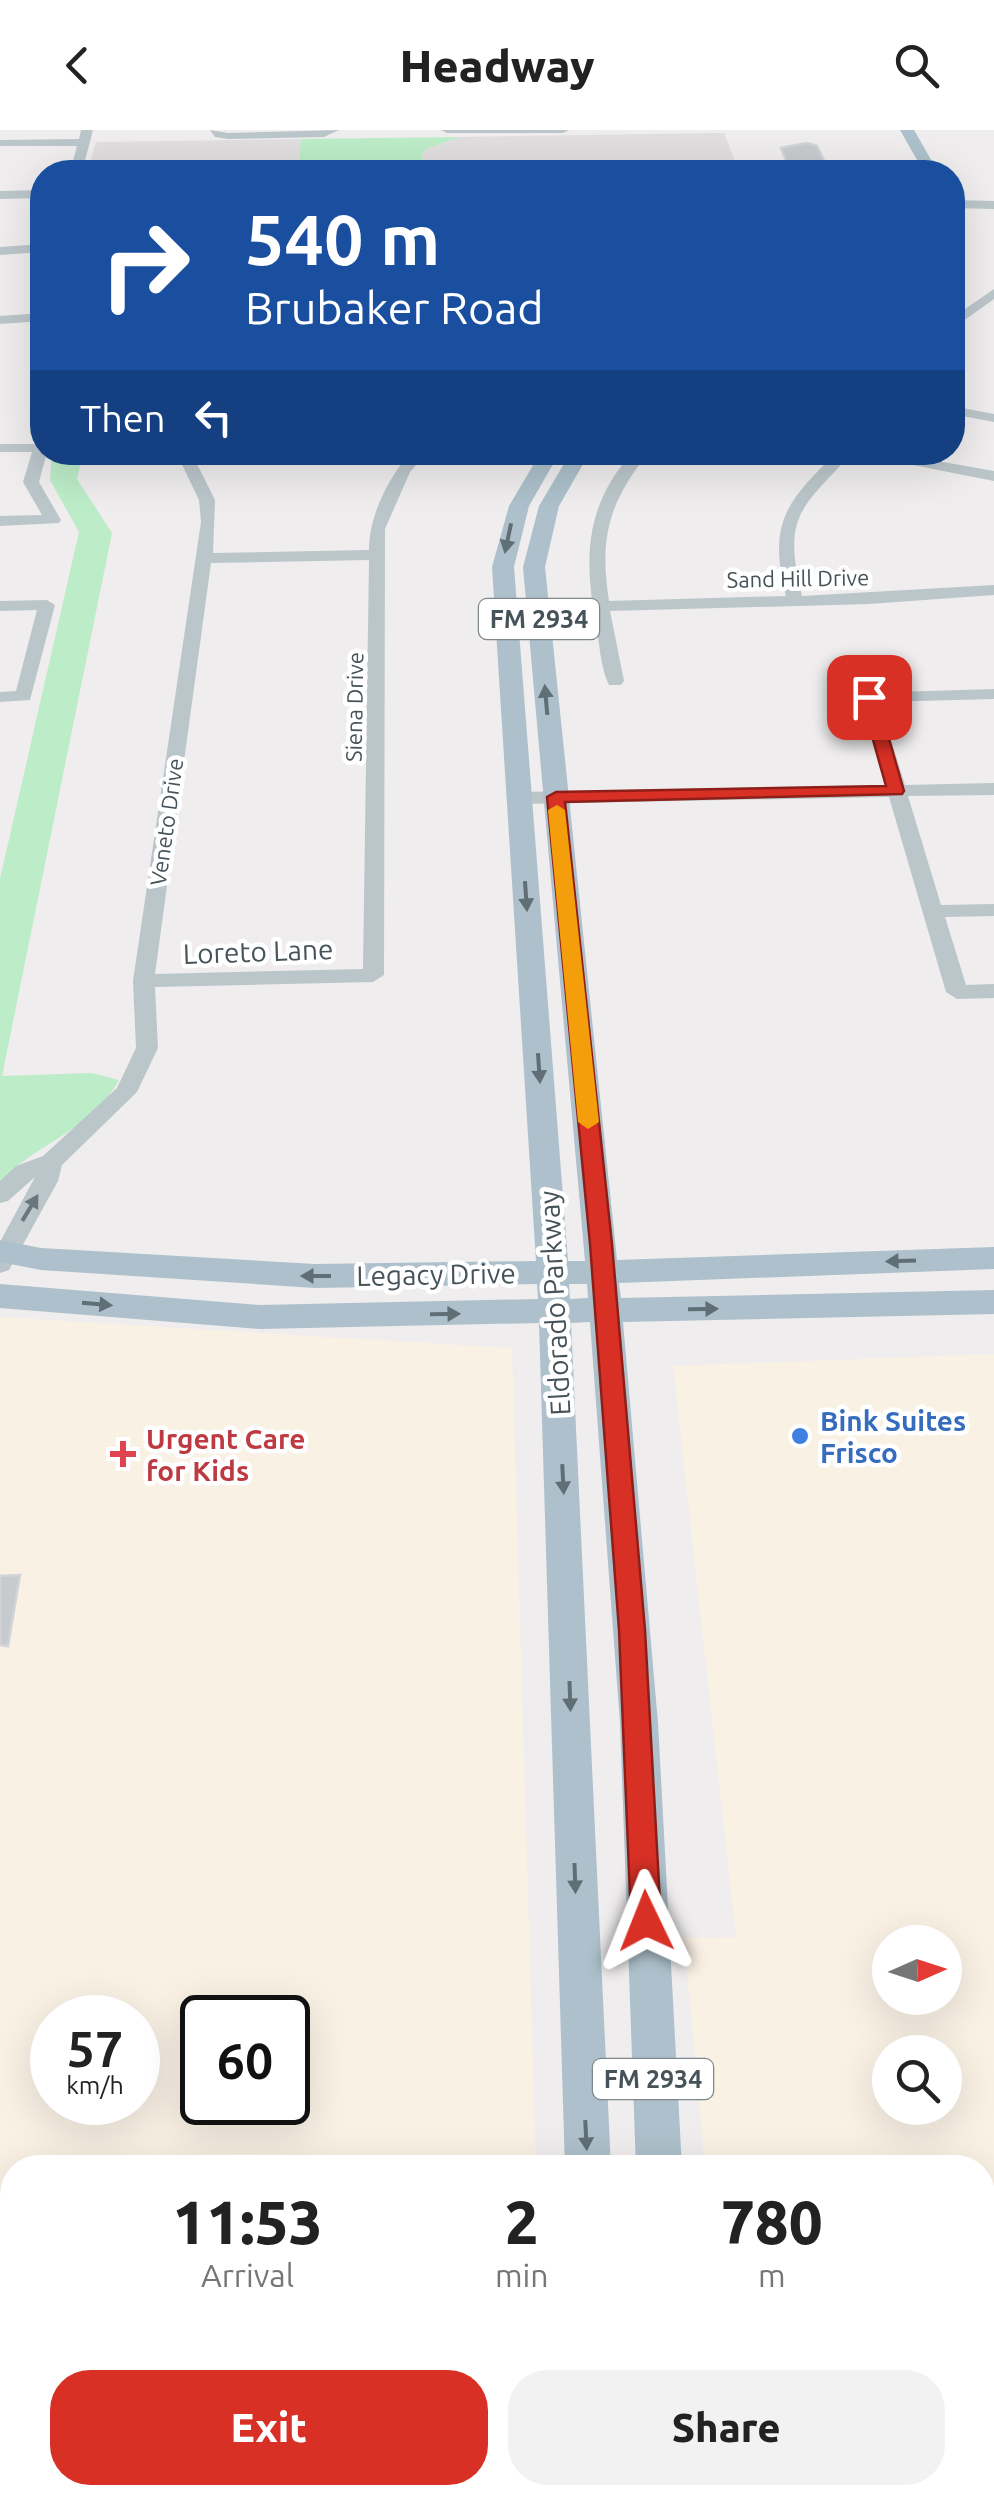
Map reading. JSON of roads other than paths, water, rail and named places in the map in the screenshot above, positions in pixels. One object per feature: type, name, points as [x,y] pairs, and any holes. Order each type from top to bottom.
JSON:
[{"type":"main road","points":[[907,130],[924,160]]},
{"type":"main road","points":[[901,158],[908,160]]},
{"type":"main road","name":"Eldorado Parkway","points":[[544,465],[518,504],[506,536],[503,566],[553,1272],[587,2155]]},
{"type":"main road","name":"Eldorado Parkway","points":[[573,465],[546,508],[536,538],[534,567],[603,1272],[636,1681],[658,2155]]},
{"type":"main road","name":"Legacy Drive","points":[[2,1256],[250,1275],[603,1272],[994,1258]]},
{"type":"main road","name":"Legacy Drive","points":[[0,1296],[260,1317],[994,1302]]},
{"type":"street","points":[[448,131],[563,131]]},
{"type":"street","points":[[218,132],[331,132]]},
{"type":"street","points":[[0,143],[86,136]]},
{"type":"street","points":[[0,195],[30,194]]},
{"type":"street","points":[[965,205],[994,206]]},
{"type":"street","points":[[0,251],[30,249]]},
{"type":"street","points":[[965,315],[994,294]]},
{"type":"street","points":[[0,320],[30,318]]},
{"type":"street","points":[[965,413],[994,421]]},
{"type":"street","points":[[965,420],[994,421]]},
{"type":"street","points":[[0,448],[30,448]]},
{"type":"street","points":[[0,521],[54,520],[31,482],[36,465]]},
{"type":"street","name":"Veneto Drive","points":[[0,1195],[24,1172],[51,1162],[126,1092],[146,1048],[144,981],[204,558],[207,500],[190,465]]},
{"type":"street","name":"Siena Drive","points":[[374,975],[378,529],[388,498],[408,465]]},
{"type":"street","points":[[616,681],[595,539],[606,501],[627,465]]},
{"type":"street","points":[[795,600],[783,557],[790,511],[834,465]]},
{"type":"street","points":[[932,465],[994,476]]},
{"type":"street","points":[[204,558],[378,555]]},
{"type":"street","name":"Sand Hill Drive","points":[[602,606],[994,590]]},
{"type":"street","points":[[0,606],[47,605],[24,696],[0,697]]},
{"type":"street","points":[[994,694],[869,697],[957,992],[994,992]]},
{"type":"street","points":[[519,798],[994,789]]},
{"type":"street","points":[[932,911],[994,910]]},
{"type":"street","name":"Loreto Lane","points":[[144,981],[374,975]]},
{"type":"street","name":"Veneto Drive","points":[[2,1256],[46,1182],[51,1162]]},
{"type":"place","name":"Bink Suites Frisco","points":[[800,1436]]},
{"type":"place","name":"Urgent Care for Kids","points":[[123,1454]]}]
